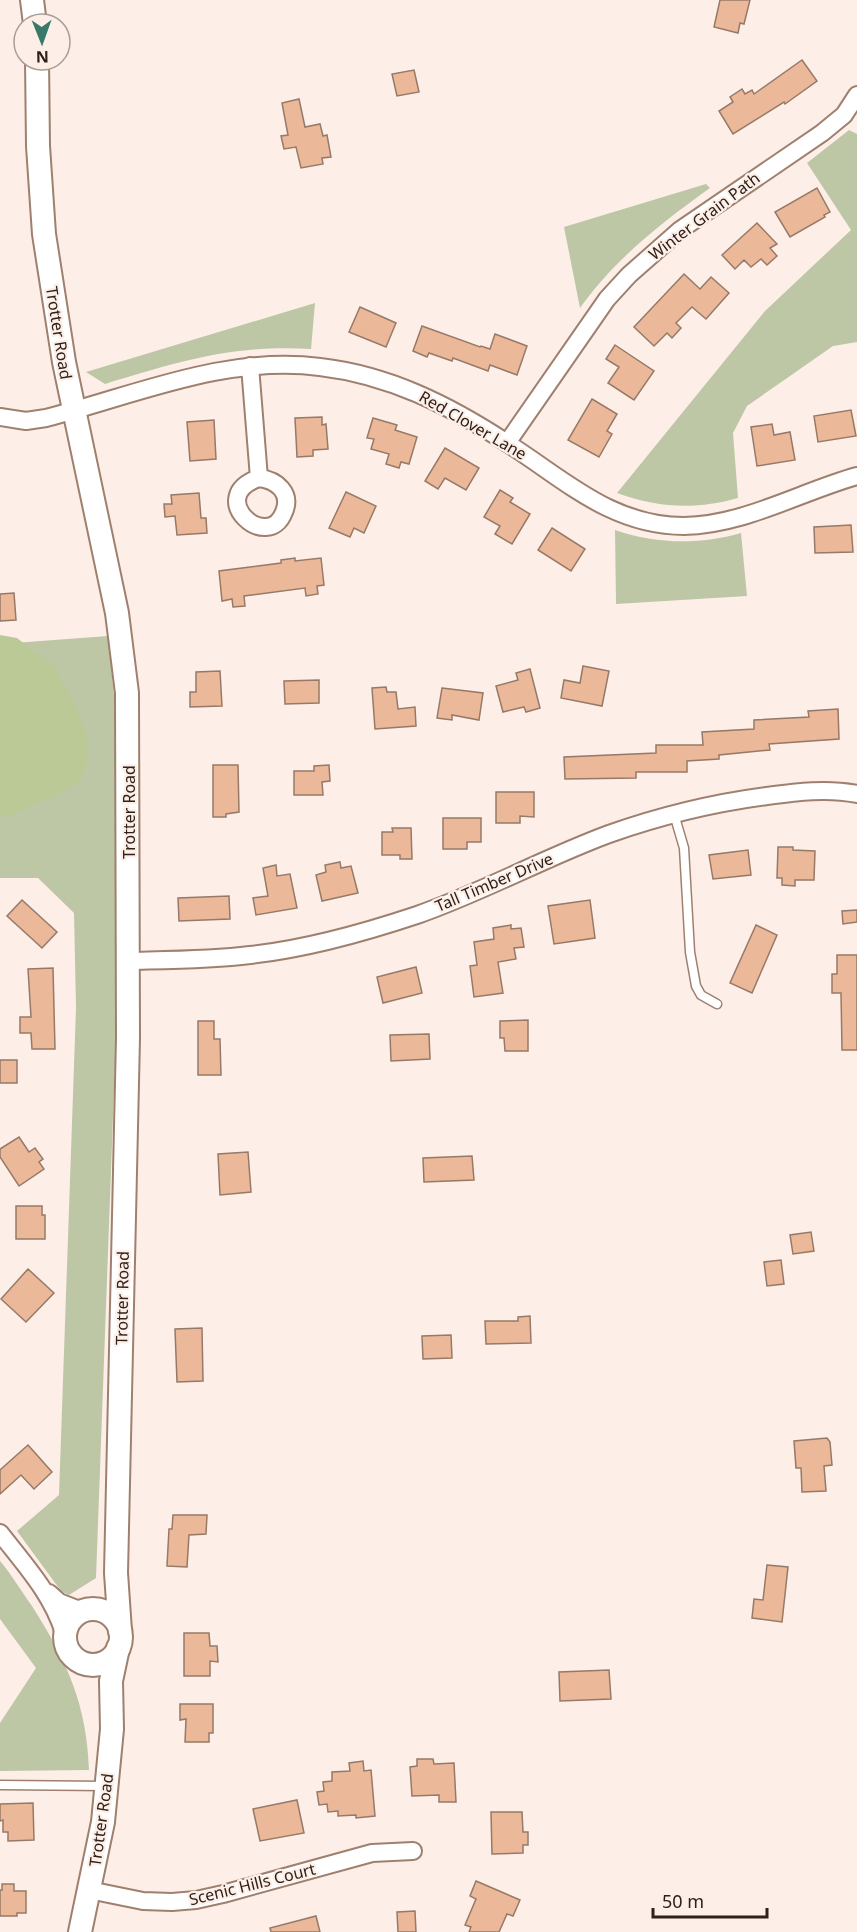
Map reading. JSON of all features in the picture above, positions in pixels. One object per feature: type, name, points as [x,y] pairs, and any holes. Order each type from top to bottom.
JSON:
[{"type":"street","name":"Trotter Road","points":[[37,72],[38,146],[44,234],[73,411],[110,574],[124,653],[129,734],[128,961],[116,1573],[119,1640],[111,1681],[112,1729],[103,1822],[80,1932]]},
{"type":"street","name":"Winter Grain Path","points":[[507,443],[607,299],[629,275],[689,224],[822,133],[844,115],[857,95]]},
{"type":"street","name":"Red Clover Lane","points":[[0,417],[26,421],[73,411],[214,371],[250,366],[319,366],[383,380],[412,390],[446,406],[507,443],[579,494],[605,508],[631,518],[658,524],[683,526],[731,519],[857,476]]},
{"type":"street","points":[[250,366],[259,478]]},
{"type":"street","name":"Tall Timber Drive","points":[[128,961],[212,959],[333,941],[419,914],[608,835],[674,814],[711,805],[792,793],[827,790],[857,794]]},
{"type":"street","points":[[0,1533],[44,1589],[58,1613],[68,1651],[81,1663],[89,1665],[106,1662],[119,1640],[116,1621],[108,1613],[99,1609],[85,1610],[59,1602],[44,1589]]},
{"type":"street","name":"Trotter Road","points":[[85,1610],[103,1597],[116,1573]]},
{"type":"street","points":[[64,1634],[70,1620],[85,1610]]},
{"type":"street","name":"Trotter Road","points":[[81,1663],[101,1686],[110,1706]]},
{"type":"street","name":"Scenic Hills Court","points":[[89,1890],[143,1901],[196,1900],[372,1853],[413,1851]]},
{"type":"lane","points":[[674,814],[684,848],[686,900],[696,987],[701,995],[717,1004]]},
{"type":"lane","points":[[0,1785],[106,1786]]},
{"type":"green space","points":[[849,130],[857,134],[857,342],[833,346],[747,406],[733,433],[738,498],[692,506],[677,506],[647,502],[617,493],[765,311],[851,230],[807,163]]},
{"type":"green space","points":[[706,184],[710,188],[640,243],[608,274],[580,308],[564,227]]},
{"type":"green space","points":[[315,303],[311,349],[257,349],[207,356],[105,384],[86,372]]},
{"type":"green space","points":[[615,530],[646,538],[678,541],[709,540],[741,533],[747,596],[616,604]]},
{"type":"green space","points":[[0,635],[17,638],[54,667],[78,710],[86,733],[88,756],[81,779],[61,793],[13,814],[0,817]]},
{"type":"green space","points":[[108,636],[116,715],[117,1008],[96,1578],[69,1595],[61,1591],[17,1531],[59,1495],[76,1008],[74,913],[38,878],[0,878],[0,644]]},
{"type":"green space","points":[[0,1561],[32,1606],[65,1665],[73,1684],[84,1725],[89,1770],[0,1771],[0,1723],[36,1668],[0,1619]]},
{"type":"building","points":[[720,0],[750,0],[744,24],[740,23],[738,33],[714,27]]},
{"type":"building","points":[[802,60],[817,81],[785,104],[784,102],[733,134],[719,111],[733,102],[730,97],[742,89],[745,94],[752,90],[754,94]]},
{"type":"building","points":[[414,70],[419,92],[397,96],[392,74]]},
{"type":"building","points":[[299,99],[305,127],[320,124],[323,136],[327,135],[331,157],[322,158],[323,164],[301,168],[296,147],[284,149],[281,136],[288,135],[282,103]]},
{"type":"building","points":[[817,188],[830,212],[790,237],[775,212]]},
{"type":"building","points":[[757,223],[777,244],[770,248],[777,256],[767,265],[761,259],[751,267],[744,260],[735,269],[722,255]]},
{"type":"building","points":[[684,274],[700,289],[711,277],[729,293],[706,319],[692,307],[676,323],[681,328],[672,338],[667,333],[654,346],[634,327]]},
{"type":"building","points":[[360,307],[396,323],[386,347],[349,332]]},
{"type":"building","points":[[422,326],[490,349],[495,334],[527,346],[517,375],[490,365],[488,371],[453,358],[452,361],[429,353],[427,357],[413,351]]},
{"type":"building","points":[[615,345],[654,371],[634,400],[608,383],[619,367],[606,359]]},
{"type":"building","points":[[592,399],[617,414],[607,431],[612,434],[599,457],[568,440]]},
{"type":"building","points":[[851,410],[856,436],[818,442],[814,416]]},
{"type":"building","points":[[322,417],[322,425],[326,424],[328,449],[313,450],[313,456],[297,457],[295,418]]},
{"type":"building","points":[[373,418],[397,425],[395,430],[417,437],[409,464],[401,462],[399,468],[386,464],[389,454],[371,449],[374,439],[367,438]]},
{"type":"building","points":[[214,420],[216,459],[190,461],[187,422]]},
{"type":"building","points":[[772,424],[774,435],[790,432],[795,460],[757,466],[751,427]]},
{"type":"building","points":[[445,448],[479,468],[466,490],[445,478],[438,489],[425,481]]},
{"type":"building","points":[[500,490],[513,498],[510,502],[530,514],[512,544],[495,534],[500,526],[484,517]]},
{"type":"building","points":[[346,492],[376,506],[364,533],[354,528],[350,537],[329,528]]},
{"type":"building","points":[[199,493],[201,518],[206,518],[207,533],[177,535],[175,516],[165,517],[164,504],[172,504],[171,495]]},
{"type":"building","points":[[851,525],[853,552],[815,553],[814,527]]},
{"type":"building","points":[[552,528],[585,549],[571,571],[538,550]]},
{"type":"building","points":[[295,558],[295,561],[321,558],[324,585],[317,586],[318,594],[306,596],[305,588],[244,596],[245,606],[233,607],[232,599],[222,601],[219,571],[281,563],[281,560]]},
{"type":"building","points":[[14,593],[16,620],[0,621],[0,594]]},
{"type":"building","points":[[583,666],[609,671],[602,706],[561,698],[564,680],[580,683]]},
{"type":"building","points":[[530,669],[540,708],[526,712],[524,707],[503,712],[496,686],[518,680],[516,673]]},
{"type":"building","points":[[220,671],[222,706],[190,707],[190,692],[196,692],[196,672]]},
{"type":"building","points":[[319,680],[319,703],[285,704],[284,681]]},
{"type":"building","points":[[386,687],[387,692],[396,692],[398,709],[415,707],[416,726],[375,729],[372,688]]},
{"type":"building","points":[[442,688],[483,693],[479,720],[452,715],[452,720],[437,718]]},
{"type":"building","points":[[838,709],[839,739],[769,744],[770,750],[719,755],[719,759],[687,761],[687,772],[636,772],[636,778],[565,779],[564,757],[656,753],[656,745],[703,745],[702,732],[754,729],[754,720],[809,717],[808,711]]},
{"type":"building","points":[[213,765],[238,765],[239,812],[226,814],[226,817],[213,817]]},
{"type":"building","points":[[329,765],[330,781],[322,782],[323,795],[294,795],[294,771],[314,771],[314,766]]},
{"type":"building","points":[[496,792],[534,792],[534,817],[520,816],[520,823],[496,823]]},
{"type":"building","points":[[443,818],[481,818],[481,842],[467,842],[467,849],[443,849]]},
{"type":"building","points":[[392,828],[411,828],[412,859],[400,859],[400,855],[382,855],[382,832],[393,832]]},
{"type":"building","points":[[778,847],[815,851],[814,880],[795,880],[795,886],[782,885],[782,878],[777,878]]},
{"type":"building","points":[[748,850],[751,875],[713,879],[709,855]]},
{"type":"building","points":[[340,862],[341,868],[351,866],[358,893],[322,901],[316,875],[326,872],[325,865]]},
{"type":"building","points":[[276,865],[277,876],[290,874],[297,908],[256,915],[253,898],[268,896],[263,868]]},
{"type":"building","points":[[229,896],[230,919],[179,921],[178,898]]},
{"type":"building","points":[[22,900],[57,932],[42,948],[7,916]]},
{"type":"building","points":[[590,900],[595,938],[554,944],[548,906]]},
{"type":"building","points":[[857,910],[857,922],[843,924],[842,911]]},
{"type":"building","points":[[511,925],[511,929],[521,928],[524,947],[514,948],[516,959],[498,962],[503,993],[474,997],[470,966],[477,965],[474,942],[494,939],[493,928]]},
{"type":"building","points":[[756,925],[777,935],[752,993],[730,983]]},
{"type":"building","points":[[837,955],[857,955],[857,1050],[842,1050],[841,993],[832,993],[832,974],[837,974]]},
{"type":"building","points":[[416,967],[422,993],[383,1003],[377,977]]},
{"type":"building","points":[[53,968],[55,1049],[32,1049],[31,1033],[20,1033],[20,1017],[31,1017],[28,969]]},
{"type":"building","points":[[528,1020],[528,1051],[505,1051],[504,1038],[500,1038],[500,1021]]},
{"type":"building","points":[[198,1021],[214,1021],[214,1039],[220,1039],[221,1075],[198,1075]]},
{"type":"building","points":[[429,1034],[430,1059],[391,1061],[390,1035]]},
{"type":"building","points":[[0,1060],[17,1060],[17,1083],[0,1083]]},
{"type":"building","points":[[19,1137],[29,1152],[35,1148],[43,1159],[39,1162],[44,1169],[19,1186],[0,1157],[0,1149]]},
{"type":"building","points":[[248,1152],[251,1192],[220,1195],[218,1154]]},
{"type":"building","points":[[472,1156],[474,1180],[424,1182],[423,1158]]},
{"type":"building","points":[[16,1206],[42,1206],[42,1215],[45,1215],[45,1239],[16,1239]]},
{"type":"building","points":[[811,1232],[814,1251],[793,1254],[790,1235]]},
{"type":"building","points":[[781,1260],[784,1284],[767,1286],[764,1262]]},
{"type":"building","points":[[28,1269],[54,1293],[26,1322],[1,1299]]},
{"type":"building","points":[[530,1316],[531,1343],[486,1344],[485,1321],[518,1321],[518,1317]]},
{"type":"building","points":[[202,1328],[203,1381],[177,1382],[175,1329]]},
{"type":"building","points":[[451,1335],[452,1358],[423,1359],[422,1336]]},
{"type":"building","points":[[827,1438],[830,1442],[832,1465],[824,1466],[826,1491],[802,1492],[801,1468],[796,1468],[794,1441]]},
{"type":"building","points":[[28,1445],[52,1472],[34,1489],[21,1475],[0,1494],[0,1470]]},
{"type":"building","points":[[173,1515],[207,1515],[206,1534],[189,1535],[187,1567],[167,1566],[169,1529],[172,1529]]},
{"type":"building","points":[[767,1565],[788,1567],[782,1622],[752,1618],[754,1599],[763,1600]]},
{"type":"building","points":[[184,1633],[209,1633],[210,1646],[217,1646],[218,1662],[210,1661],[210,1676],[184,1676]]},
{"type":"building","points":[[609,1670],[611,1699],[560,1701],[559,1672]]},
{"type":"building","points":[[180,1704],[213,1704],[213,1733],[209,1733],[209,1742],[185,1742],[186,1719],[180,1720]]},
{"type":"building","points":[[417,1759],[433,1759],[434,1764],[454,1763],[456,1802],[439,1802],[439,1795],[412,1796],[410,1767],[417,1766]]},
{"type":"building","points":[[363,1761],[364,1771],[371,1770],[375,1816],[356,1818],[356,1815],[338,1816],[338,1811],[328,1812],[327,1804],[319,1805],[317,1792],[324,1791],[323,1782],[332,1781],[332,1772],[350,1771],[349,1763]]},
{"type":"building","points":[[297,1800],[304,1833],[260,1841],[253,1809]]},
{"type":"building","points":[[33,1803],[34,1840],[8,1841],[8,1832],[3,1832],[3,1820],[0,1821],[0,1804]]},
{"type":"building","points":[[491,1812],[522,1812],[523,1832],[528,1832],[528,1845],[523,1845],[523,1853],[492,1854]]},
{"type":"building","points":[[476,1881],[520,1900],[513,1916],[507,1914],[499,1932],[469,1932],[471,1927],[465,1925],[476,1899],[470,1896]]},
{"type":"building","points":[[2,1884],[14,1884],[14,1891],[26,1891],[26,1913],[17,1913],[17,1916],[0,1916]]},
{"type":"building","points":[[415,1911],[416,1932],[398,1932],[397,1912]]},
{"type":"building","points":[[316,1916],[320,1932],[271,1932],[270,1928]]}]
